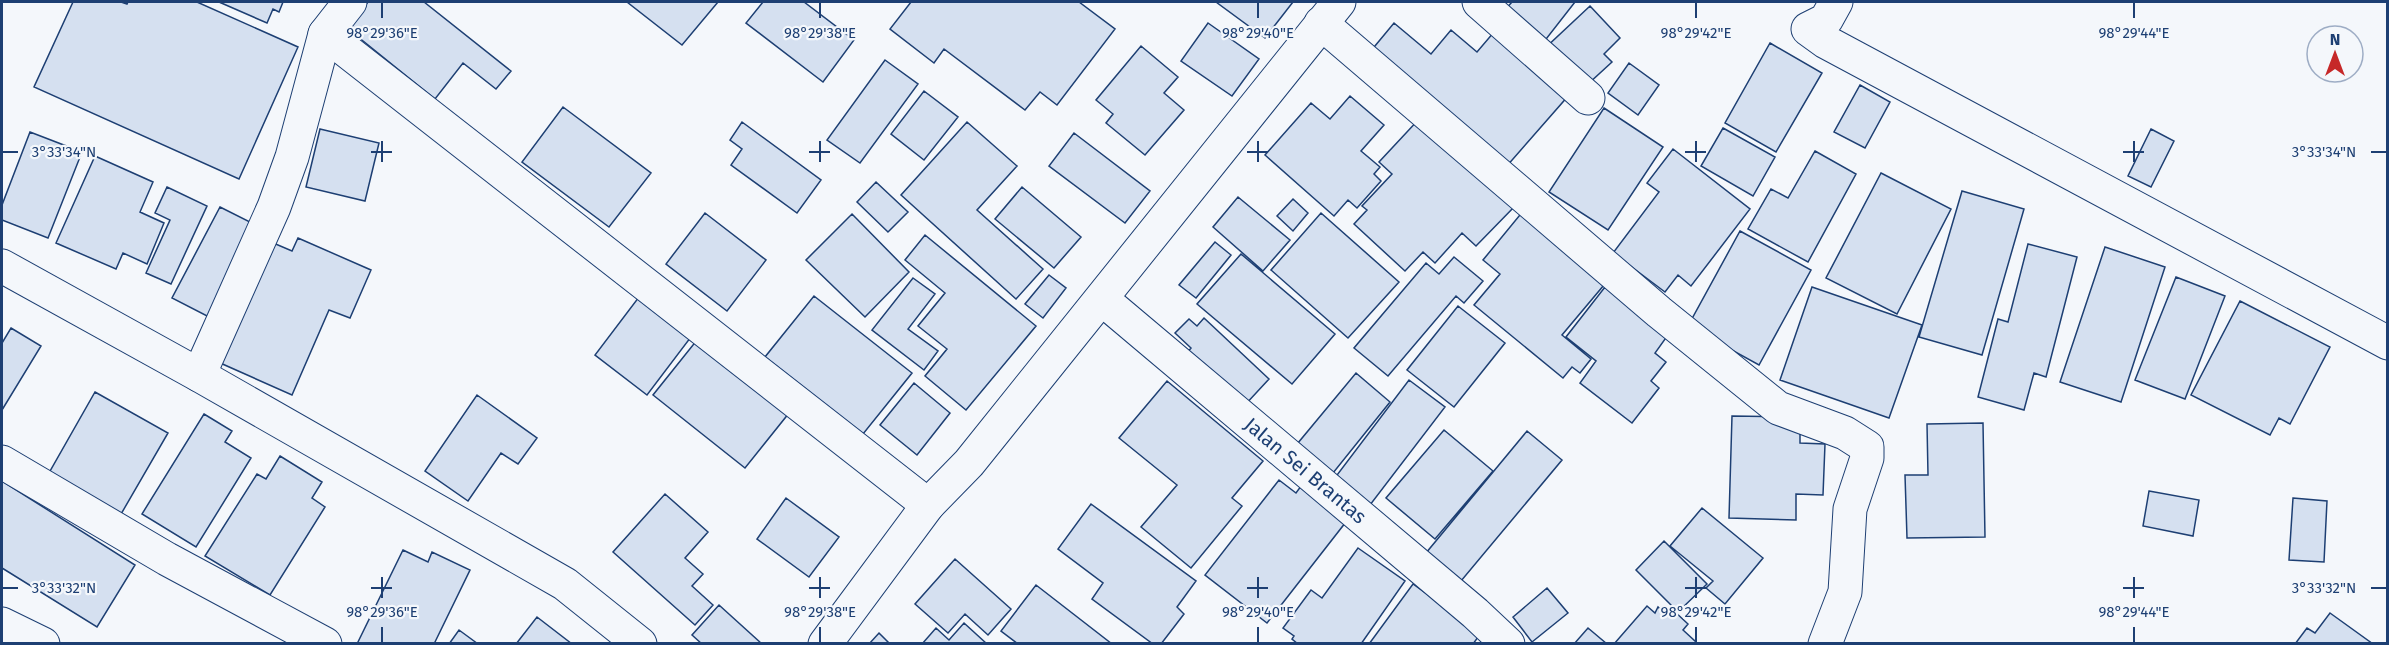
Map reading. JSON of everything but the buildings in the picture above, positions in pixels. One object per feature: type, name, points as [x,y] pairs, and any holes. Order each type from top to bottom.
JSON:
[{"type":"street","points":[[199,375],[274,207],[292,157],[325,34],[350,2]]},
{"type":"street","points":[[1479,2],[1588,98]]},
{"type":"street","points":[[1836,2],[1826,20],[1808,29],[1826,42],[2388,343]]},
{"type":"street","points":[[825,644],[928,505],[969,463],[1330,12],[1659,312],[1778,408],[1845,433],[1867,447],[1867,458],[1850,509],[1845,592],[1825,644]]},
{"type":"street","points":[[325,34],[928,505]]},
{"type":"street","points":[[2,266],[199,375],[565,584],[640,644]]},
{"type":"street","name":"Jalan Sei Brantas","points":[[1102,299],[1475,613],[1508,644]]},
{"type":"street","points":[[2,462],[167,559],[325,644]]},
{"type":"street","points":[[2,624],[43,644]]}]
